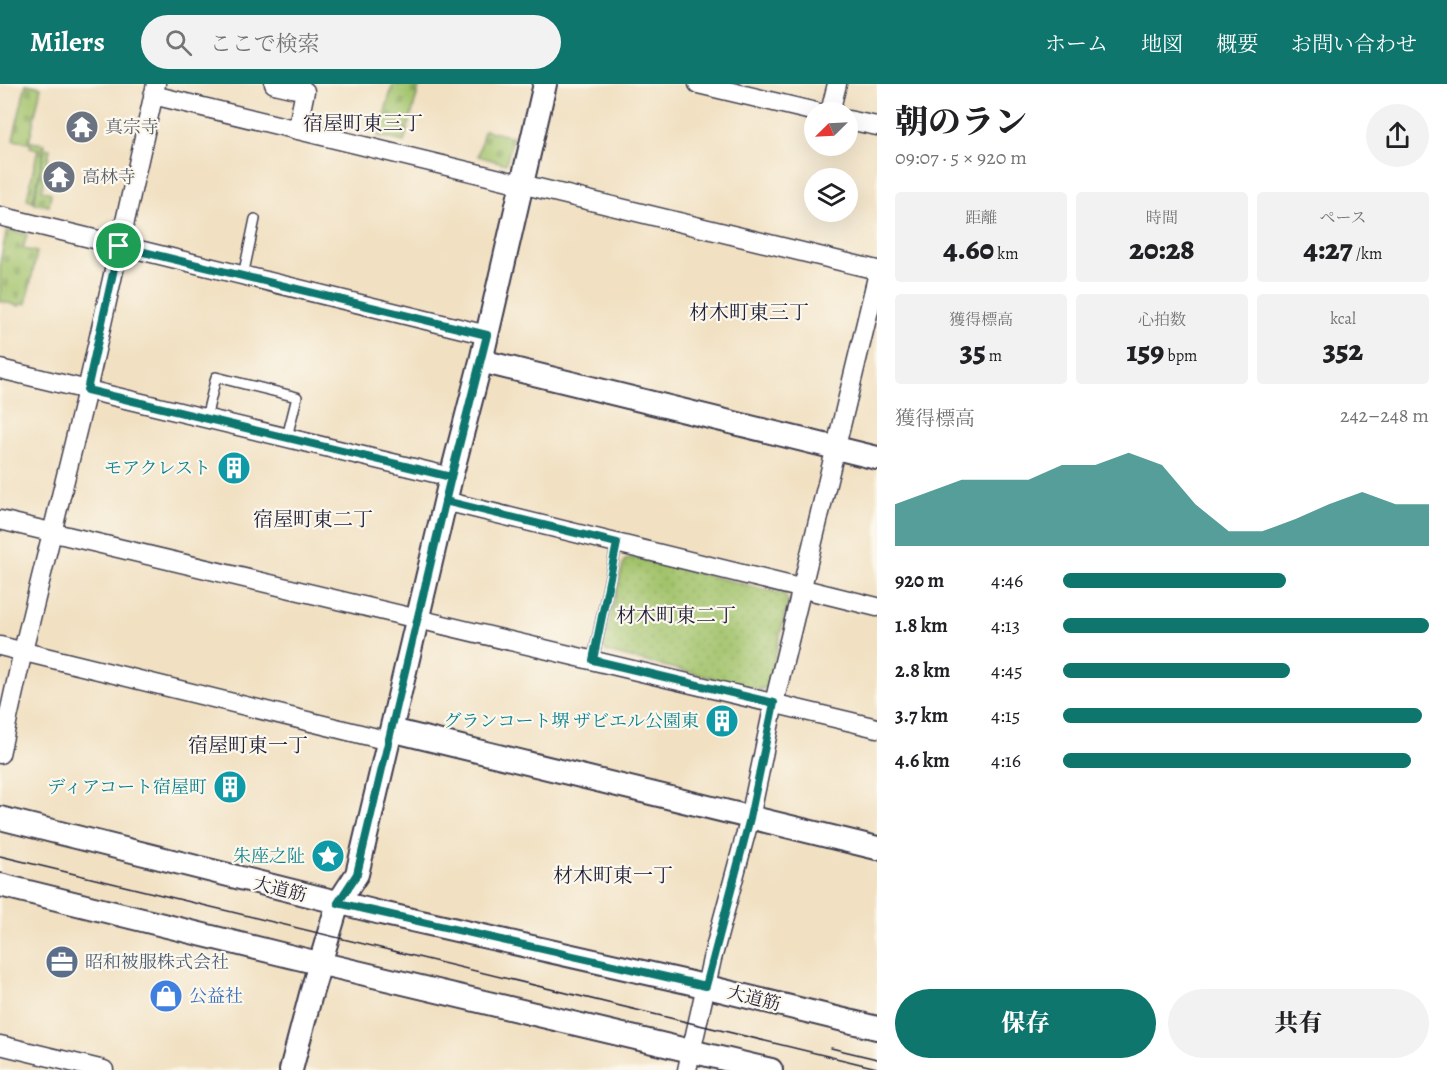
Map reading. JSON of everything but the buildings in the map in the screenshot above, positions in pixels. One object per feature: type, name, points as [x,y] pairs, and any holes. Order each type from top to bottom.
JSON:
[{"type":"street","points":[[274,84],[305,91],[297,130]]},
{"type":"street","points":[[291,1070],[338,903],[357,874],[416,618],[481,361],[545,84]]},
{"type":"street","points":[[698,84],[804,109]]},
{"type":"street","points":[[832,102],[837,84]]},
{"type":"street","points":[[0,754],[87,390],[155,90],[297,130],[877,270]]},
{"type":"street","points":[[858,122],[877,126]]},
{"type":"street","points":[[0,216],[487,335]]},
{"type":"street","points":[[689,1060],[750,818],[774,703],[877,276]]},
{"type":"street","points":[[481,361],[877,458]]},
{"type":"street","points":[[0,369],[451,477]]},
{"type":"street","points":[[445,501],[877,607]]},
{"type":"street","points":[[0,520],[877,728]]},
{"type":"street","points":[[0,646],[877,848]]},
{"type":"street","name":"大道筋","points":[[0,818],[338,903],[706,986],[877,1028]]},
{"type":"street","points":[[0,885],[320,963],[689,1060],[771,1070]]},
{"type":"street","points":[[0,1045],[104,1070]]},
{"type":"lane","points":[[243,276],[255,219]]},
{"type":"lane","points":[[206,418],[216,377],[297,397],[287,437]]},
{"type":"lane","points":[[593,660],[617,543]]},
{"type":"green space","points":[[26,84],[41,87],[29,143],[13,140]]},
{"type":"green space","points":[[393,84],[420,84],[404,142],[378,136]]},
{"type":"green space","points":[[484,130],[513,137],[506,164],[478,156]]},
{"type":"green space","points":[[31,142],[45,144],[44,148],[50,149],[42,190],[51,193],[49,206],[34,203],[44,151],[33,201],[27,199],[38,149],[30,147]]},
{"type":"green space","points":[[7,230],[27,234],[23,249],[37,252],[26,304],[21,303],[20,306],[0,301],[0,262]]},
{"type":"green space","points":[[632,557],[784,594],[788,601],[768,686],[761,690],[607,652],[603,646],[624,561]]},
{"type":"tram line","points":[[0,856],[877,1068]]},
{"type":"tram line","points":[[831,1048],[877,1059]]},
{"type":"place","name":"真宗寺","points":[[82,127]]},
{"type":"place","name":"高林寺","points":[[59,177]]},
{"type":"place","name":"モアクレスト","points":[[234,468]]},
{"type":"place","name":"グランコート堺 ザビエル公園東","points":[[722,721]]},
{"type":"place","name":"ディアコート宿屋町","points":[[230,787]]},
{"type":"place","name":"朱座之阯","points":[[328,856]]},
{"type":"place","name":"昭和被服株式会社","points":[[62,962]]},
{"type":"place","name":"公益社","points":[[166,996]]},
{"type":"district","name":"宿屋町東三丁","points":[[363,123]]},
{"type":"district","name":"材木町東三丁","points":[[749,312]]},
{"type":"district","name":"宿屋町東二丁","points":[[313,519]]},
{"type":"district","name":"材木町東二丁","points":[[676,615]]},
{"type":"district","name":"宿屋町東一丁","points":[[248,745]]},
{"type":"district","name":"材木町東一丁","points":[[613,875]]},
{"type":"route","points":[[119,246],[87,390],[451,477],[416,618],[357,874],[338,903],[706,986],[711,959],[750,818],[774,703],[593,660],[617,543],[445,501],[481,361],[487,335],[119,246]]}]
